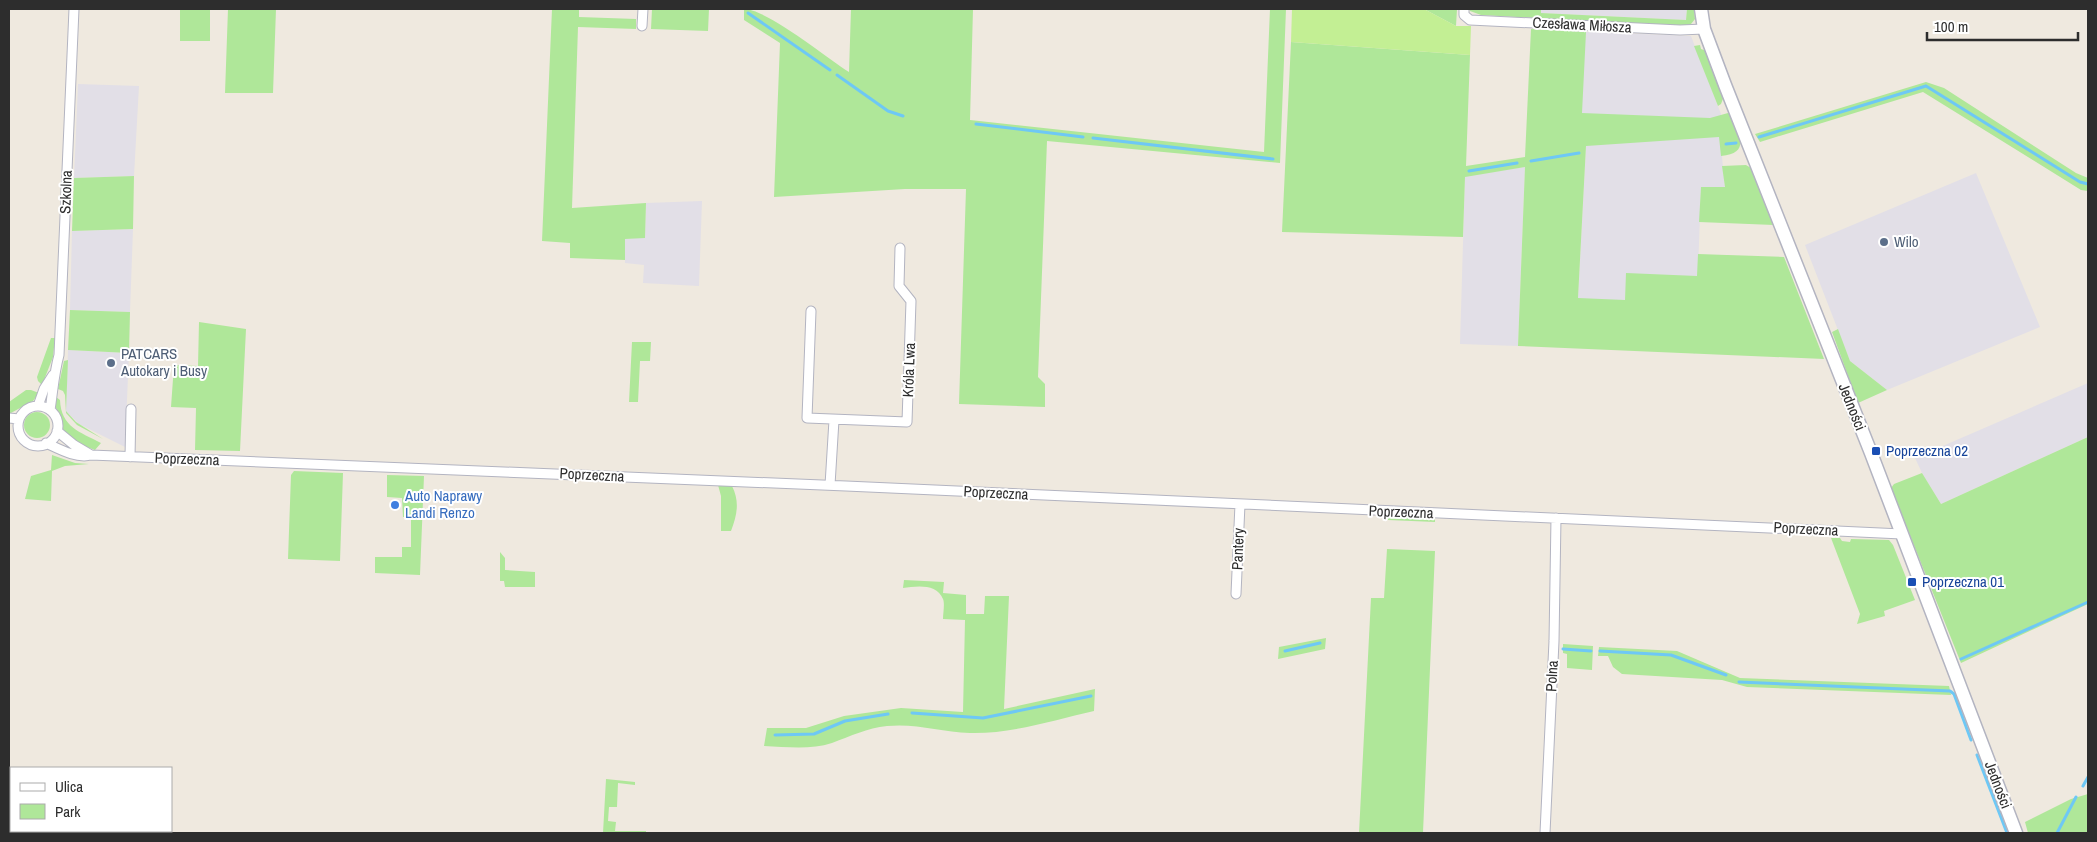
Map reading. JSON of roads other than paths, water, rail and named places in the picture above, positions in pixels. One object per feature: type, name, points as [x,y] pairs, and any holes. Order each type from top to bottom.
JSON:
[{"type":"street","name":"Szkolna","points":[[38,406],[44,389],[54,374],[59,355],[74,9]]},
{"type":"street","points":[[642,26],[643,9]]},
{"type":"street","name":"Jedności","points":[[1701,9],[1704,29],[1725,86],[1902,534],[2016,833]]},
{"type":"street","name":"Czesława Miłosza","points":[[1464,10],[1464,15],[1470,20],[1680,30],[1704,29]]},
{"type":"street","name":"Króla Lwa","points":[[811,311],[807,418],[907,422],[911,301],[899,286],[900,248]]},
{"type":"street","name":"Szkolna","points":[[50,410],[55,383],[54,374]]},
{"type":"street","points":[[38,406],[50,410],[55,418],[56,431],[53,438],[46,443],[38,446],[27,443],[14,430],[19,418],[27,410],[38,406]]},
{"type":"street","points":[[130,457],[131,409]]},
{"type":"street","points":[[9,418],[19,418]]},
{"type":"street","points":[[830,485],[834,420]]},
{"type":"street","name":"Poprzeczna","points":[[56,431],[90,455]]},
{"type":"street","name":"Poprzeczna","points":[[46,443],[73,454],[86,456],[288,462],[830,485],[1902,534]]},
{"type":"street","name":"Pantery","points":[[1236,594],[1240,504]]},
{"type":"street","name":"Polna","points":[[1545,833],[1554,641],[1556,518]]},
{"type":"waterway","points":[[748,13],[830,70]]},
{"type":"waterway","points":[[837,75],[888,111],[903,116]]},
{"type":"waterway","points":[[1759,137],[1926,86],[2080,182],[2088,184]]},
{"type":"waterway","points":[[976,124],[1083,137]]},
{"type":"waterway","points":[[1093,138],[1273,159]]},
{"type":"waterway","points":[[1726,144],[1736,143]]},
{"type":"waterway","points":[[1531,161],[1579,153]]},
{"type":"waterway","points":[[1469,171],[1517,163]]},
{"type":"waterway","points":[[1961,659],[2088,602]]},
{"type":"waterway","points":[[1285,651],[1320,643]]},
{"type":"waterway","points":[[1563,649],[1591,651]]},
{"type":"waterway","points":[[1600,651],[1671,655],[1726,675]]},
{"type":"waterway","points":[[1739,682],[1950,691],[1954,694],[1971,740]]},
{"type":"waterway","points":[[912,713],[983,718],[1091,696]]},
{"type":"waterway","points":[[775,735],[814,734],[845,721],[888,714]]},
{"type":"waterway","points":[[1977,755],[2007,833]]},
{"type":"waterway","points":[[2083,786],[2088,777]]},
{"type":"waterway","points":[[2057,833],[2076,797]]},
{"type":"place","name":"Wilo","points":[[1884,242]]},
{"type":"place","name":"PATCARS Autokary i Busy","points":[[111,363]]},
{"type":"place","name":"Poprzeczna 02","points":[[1876,451]]},
{"type":"place","name":"Auto Naprawy Landi Renzo","points":[[395,505]]},
{"type":"place","name":"Poprzeczna 01","points":[[1912,582]]}]
